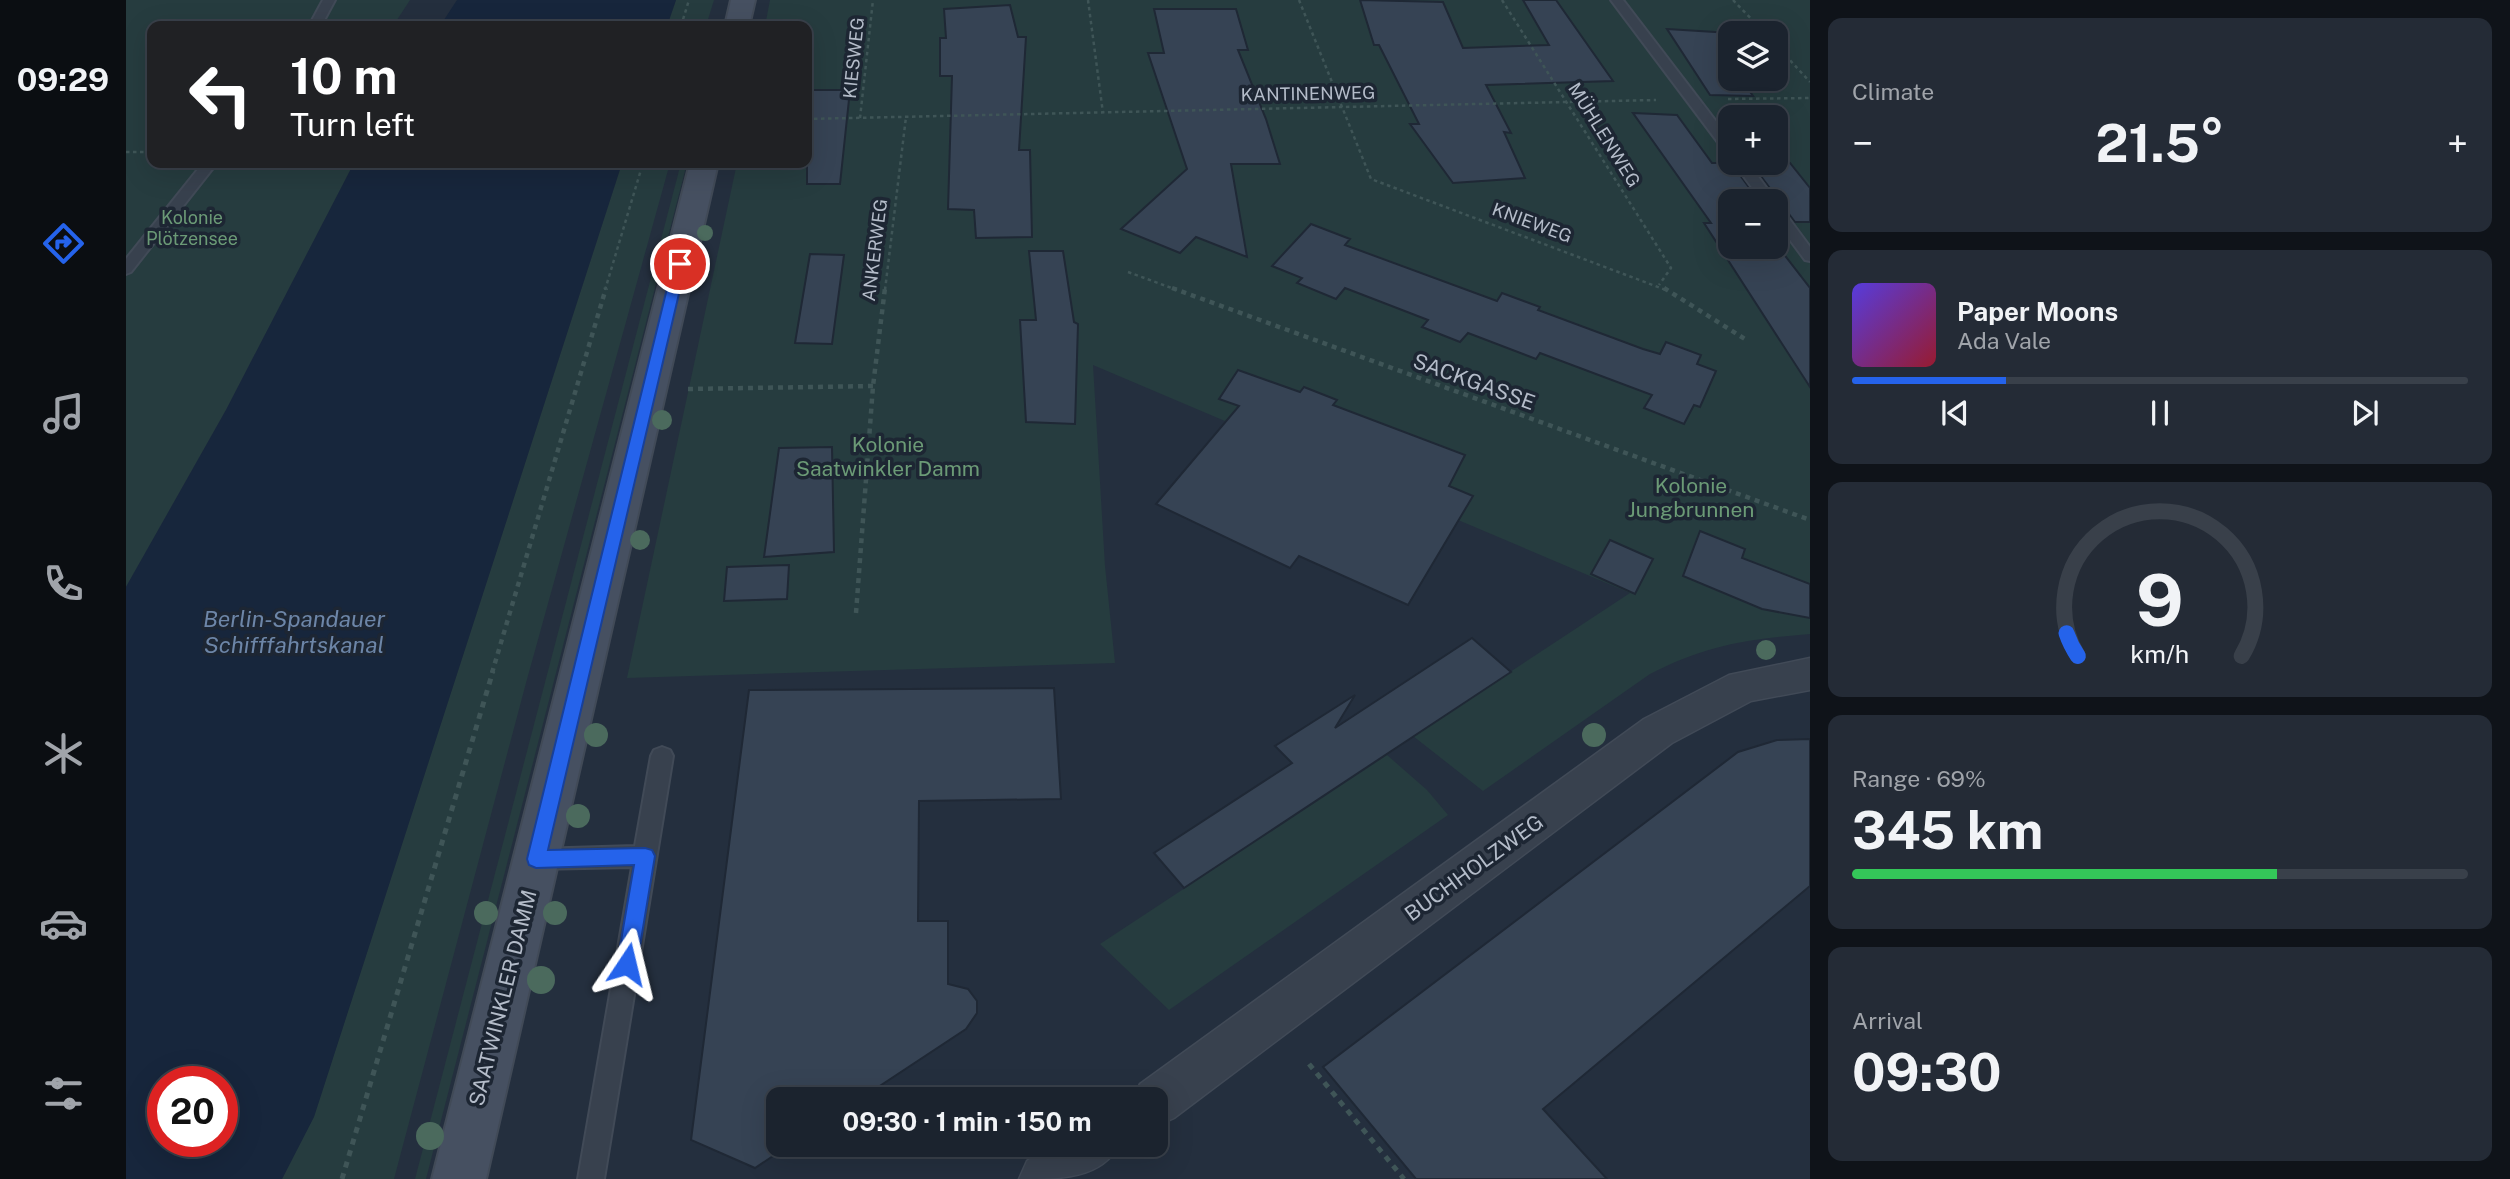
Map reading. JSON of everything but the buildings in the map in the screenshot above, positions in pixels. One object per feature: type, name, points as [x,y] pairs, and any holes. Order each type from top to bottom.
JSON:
[{"type":"main road","points":[[738,21],[743,0]]},
{"type":"main road","name":"SAATWINKLER DAMM","points":[[459,1179],[703,168]]},
{"type":"street","name":"BUCHHOLZWEG","points":[[1168,1093],[1658,731],[1743,686],[1810,674]]},
{"type":"street","points":[[1045,1179],[1076,1157]]},
{"type":"lane","points":[[318,21],[329,0]]},
{"type":"lane","points":[[1617,0],[1718,132]]},
{"type":"lane","points":[[126,269],[206,168]]},
{"type":"lane","points":[[1788,227],[1810,257]]},
{"type":"lane","points":[[591,1179],[662,756]]},
{"type":"lane","points":[[536,859],[645,856]]},
{"type":"path","points":[[683,21],[689,0]]},
{"type":"path","name":"KIESWEG","points":[[860,118],[873,0]]},
{"type":"path","points":[[1088,0],[1103,113]]},
{"type":"path","name":"KNIEWEG","points":[[1299,0],[1371,179],[1659,285],[1748,341]]},
{"type":"path","name":"MÜHLENWEG","points":[[1502,0],[1671,268],[1659,285]]},
{"type":"path","points":[[1733,0],[1753,21]]},
{"type":"path","points":[[1788,58],[1810,82]]},
{"type":"path","name":"KANTINENWEG","points":[[812,119],[1810,98]]},
{"type":"path","name":"ANKERWEG","points":[[856,613],[873,386],[906,117]]},
{"type":"path","points":[[126,152],[147,152]]},
{"type":"path","points":[[342,1179],[642,168]]},
{"type":"path","name":"SACKGASSE","points":[[1128,272],[1810,520]]},
{"type":"path","points":[[682,389],[873,386]]},
{"type":"path","points":[[1309,1064],[1404,1179]]},
{"type":"green space","name":"Kolonie Plötzensee","points":[[126,0],[410,0],[396,21],[147,21],[147,168],[351,168],[226,410],[126,587]]},
{"type":"green space","points":[[676,0],[714,0],[708,21],[669,21]]},
{"type":"green space","name":"Kolonie Saatwinkler Damm","points":[[770,0],[1810,0],[1810,634],[1728,645],[1670,664],[1650,674],[1483,791],[1413,736],[1630,593],[1093,365],[1105,566],[1115,663],[627,678],[736,168],[812,168],[812,21],[766,21]]},
{"type":"green space","points":[[620,168],[669,168],[526,683],[394,1179],[282,1179],[314,1116]]},
{"type":"green space","points":[[680,168],[686,168],[426,1179],[415,1179]]},
{"type":"green space","points":[[1387,755],[1427,790],[1448,815],[1169,1010],[1100,944]]},
{"type":"water","points":[[457,0],[676,0],[669,21],[443,21]]},
{"type":"water","name":"Berlin-Spandauer Schifffahrtskanal","points":[[351,168],[620,168],[314,1117],[282,1179],[126,1179],[126,587],[226,410]]},
{"type":"route","points":[[627,964],[645,856],[536,859],[680,264]]},
{"type":"park label","name":"Kolonie Jungbrunnen","points":[[1691,498]]}]
